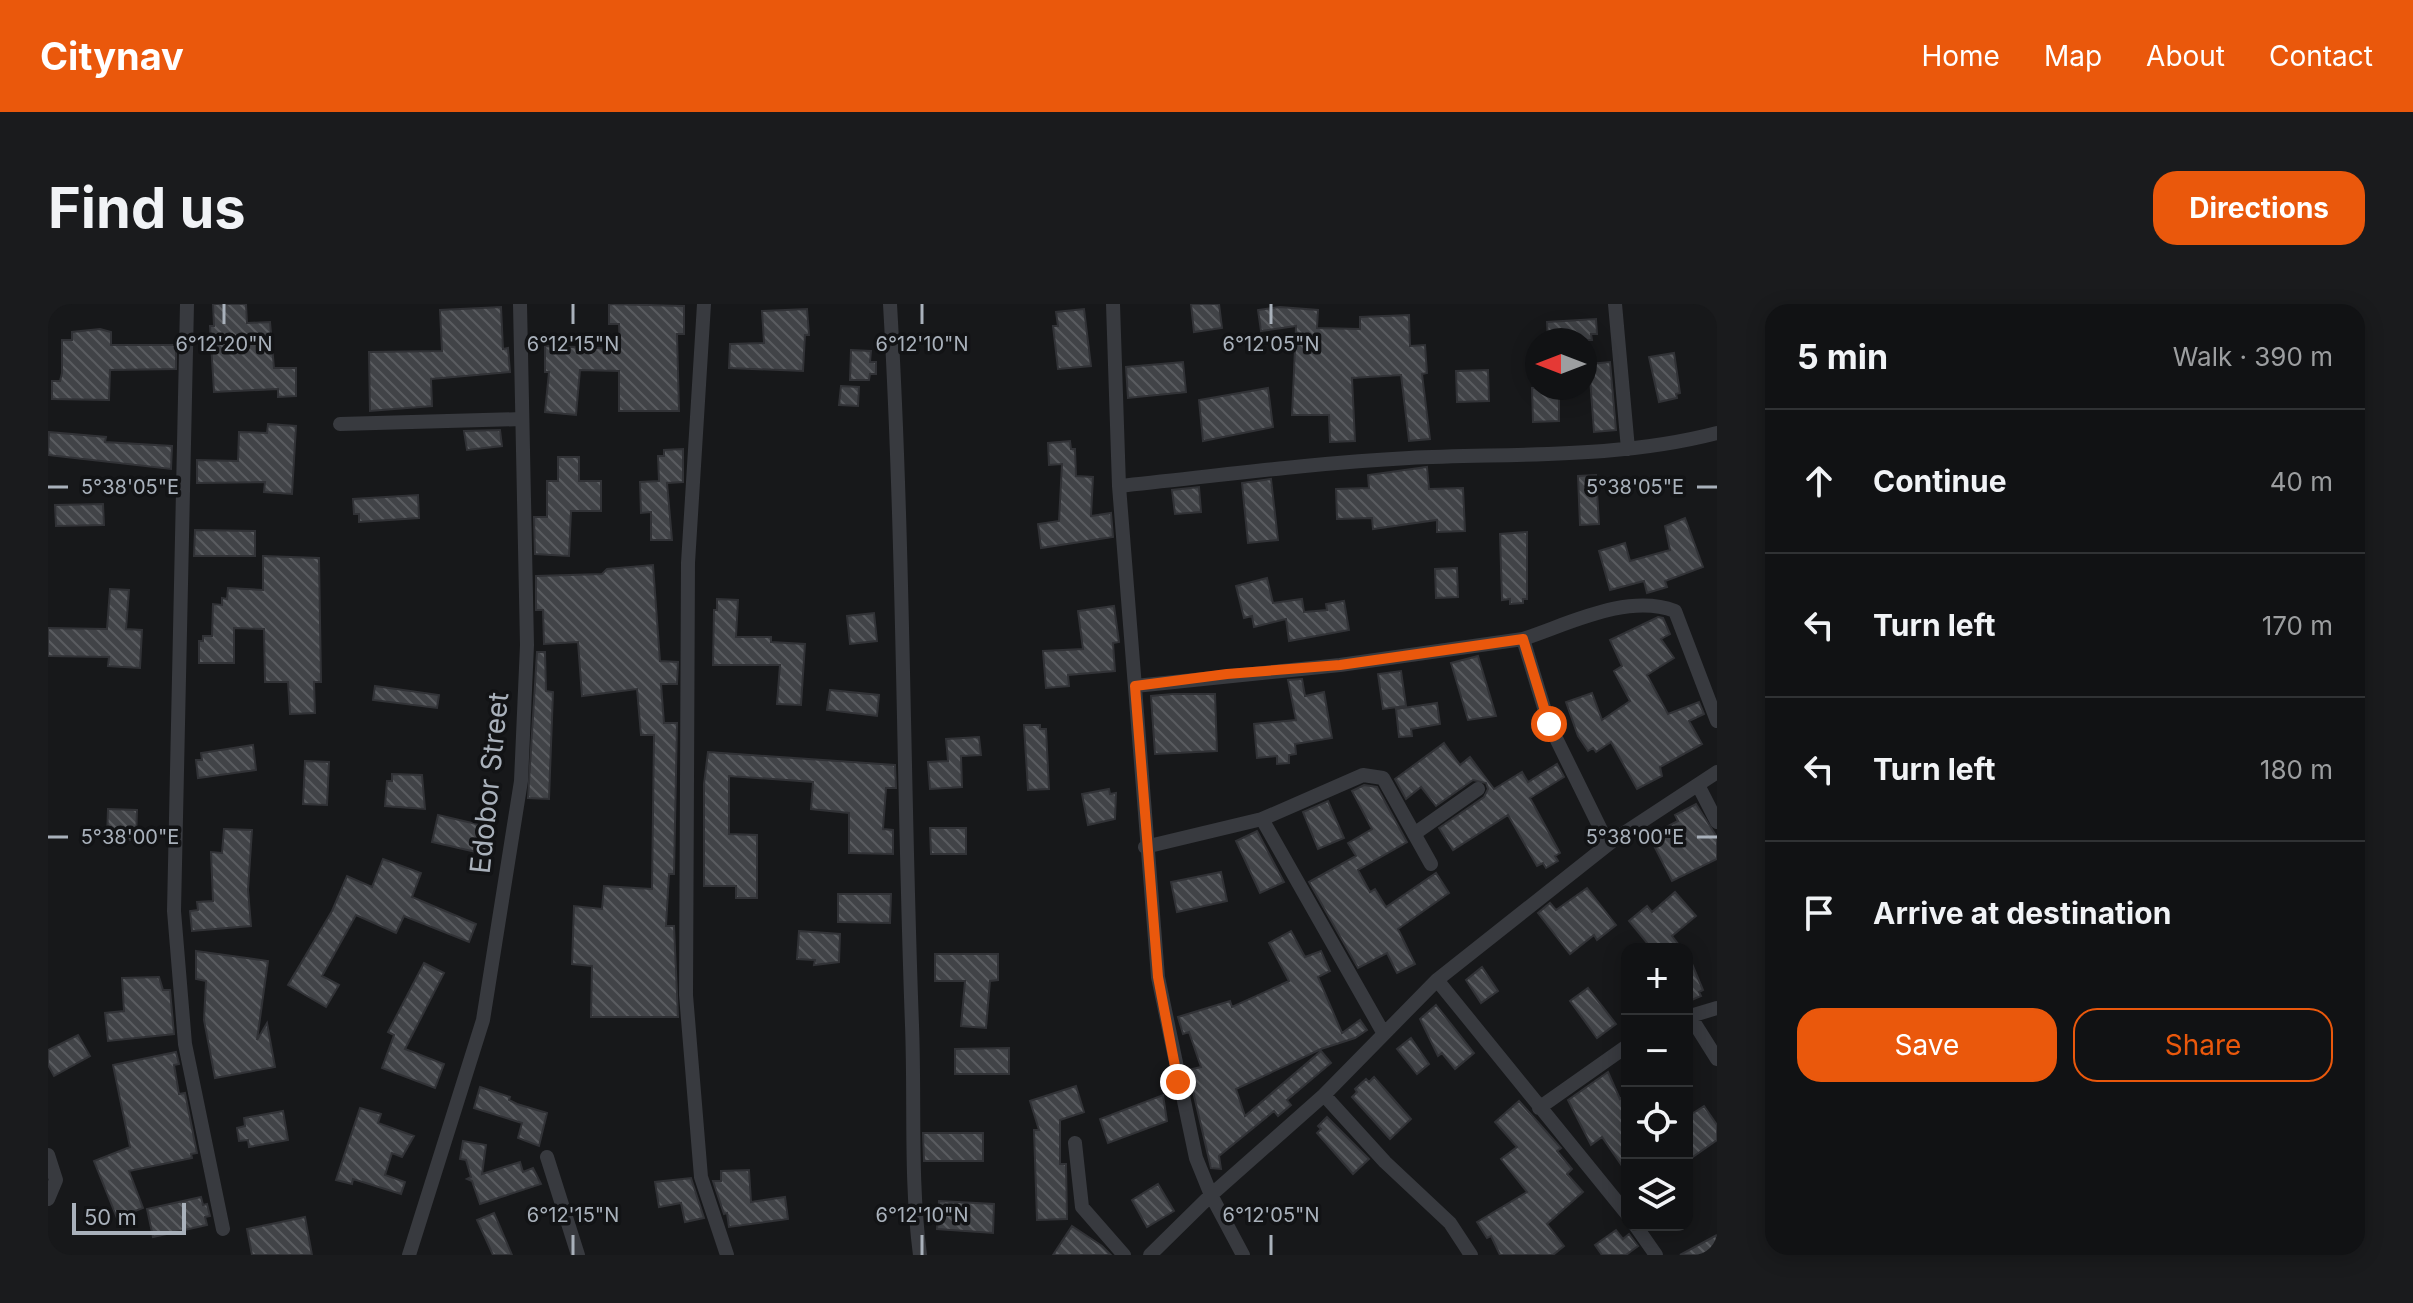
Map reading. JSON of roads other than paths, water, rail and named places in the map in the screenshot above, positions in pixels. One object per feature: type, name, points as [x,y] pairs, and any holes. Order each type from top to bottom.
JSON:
[{"type":"street","points":[[187,304],[174,911],[185,1044],[223,1229]]},
{"type":"street","name":"Edobor Street","points":[[409,1255],[483,1020],[521,781],[527,645],[527,492],[520,304]]},
{"type":"street","points":[[704,304],[688,563],[686,995],[701,1177],[727,1255]]},
{"type":"street","points":[[890,304],[897,418],[901,686],[907,755],[912,1130],[920,1255]]},
{"type":"street","points":[[1113,304],[1119,486],[1145,847],[1158,977],[1196,1158],[1211,1195],[1243,1255]]},
{"type":"street","points":[[1615,304],[1628,449]]},
{"type":"street","points":[[340,424],[522,419]]},
{"type":"street","points":[[1119,486],[1404,458],[1628,449],[1676,444],[1717,433]]},
{"type":"street","points":[[1135,686],[1227,674],[1340,665],[1523,639],[1611,610],[1656,606],[1670,609],[1678,615],[1717,721]]},
{"type":"street","points":[[1523,639],[1549,724],[1608,844]]},
{"type":"street","points":[[1150,1255],[1211,1195],[1324,1095],[1437,980],[1608,844],[1717,772]]},
{"type":"street","points":[[1145,847],[1262,819],[1363,775],[1372,774],[1383,778],[1431,864]]},
{"type":"street","points":[[1698,785],[1717,822]]},
{"type":"street","points":[[1414,834],[1478,789]]},
{"type":"street","points":[[1262,819],[1384,1034]]},
{"type":"street","points":[[1437,980],[1621,1207]]},
{"type":"street","points":[[1693,1015],[1717,1008]]},
{"type":"street","points":[[1693,1024],[1717,1059]]},
{"type":"street","points":[[1539,1108],[1621,1050]]},
{"type":"street","points":[[1324,1095],[1385,1162],[1450,1223],[1471,1255]]},
{"type":"street","points":[[1075,1143],[1082,1207],[1124,1255]]},
{"type":"street","points":[[48,1155],[56,1180],[48,1199]]},
{"type":"street","points":[[547,1157],[578,1255]]},
{"type":"street","points":[[1639,1231],[1656,1255]]}]
